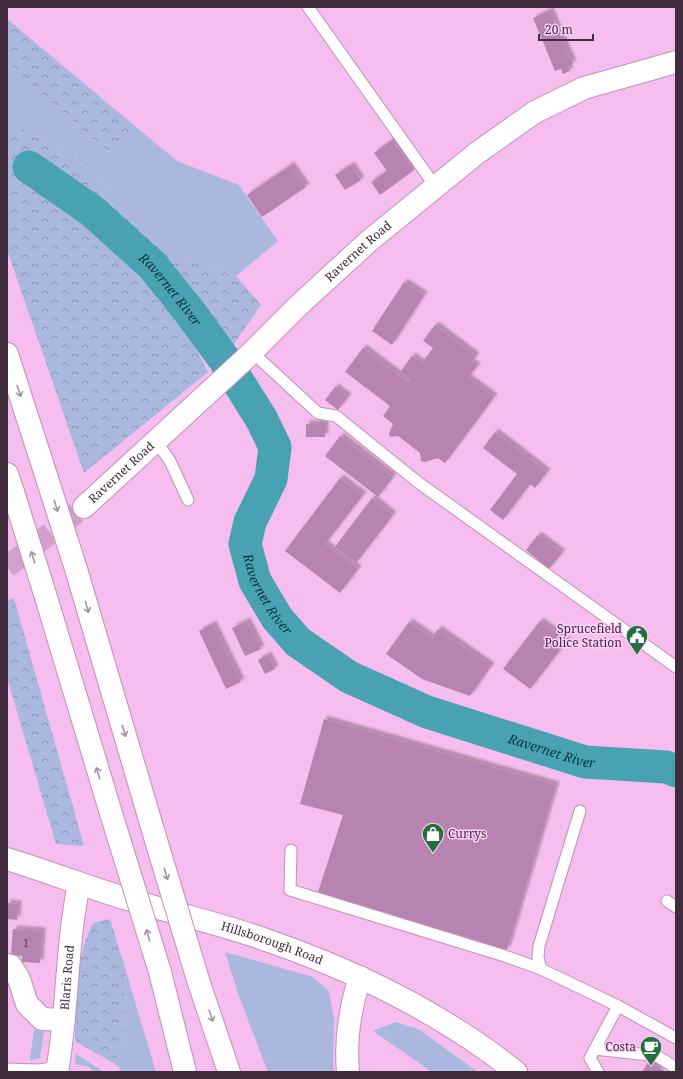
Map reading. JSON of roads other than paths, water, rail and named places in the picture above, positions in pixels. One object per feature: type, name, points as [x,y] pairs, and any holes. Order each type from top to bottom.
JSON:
[{"type":"main road","name":"Ravernet Road","points":[[84,507],[249,355],[299,305],[370,241],[435,186],[535,112],[584,88],[676,62]]},
{"type":"main road","points":[[7,354],[76,569],[154,837],[199,983],[229,1072]]},
{"type":"main road","points":[[10,483],[191,1072]]},
{"type":"main road","name":"Hillsborough Road","points":[[7,859],[79,884],[268,941],[360,977],[434,1015],[495,1055],[516,1072]]},
{"type":"main road","name":"Blaris Road","points":[[58,1069],[64,1020],[72,915],[79,884]]},
{"type":"main road","points":[[7,965],[11,966],[19,979],[27,1004],[42,1019],[64,1020]]},
{"type":"main road","points":[[348,1072],[346,1052],[348,1026],[360,977]]},
{"type":"main road","points":[[162,981],[186,1072]]},
{"type":"main road","points":[[222,1050],[234,1072]]},
{"type":"lane","points":[[308,7],[435,186]]},
{"type":"lane","points":[[249,355],[318,413],[336,416],[419,483],[676,667]]},
{"type":"lane","points":[[156,441],[170,461],[188,500]]},
{"type":"lane","points":[[541,969],[538,958],[539,946],[580,811]]},
{"type":"lane","points":[[291,850],[290,890],[505,956],[541,969],[618,1006],[676,1038]]},
{"type":"lane","points":[[598,1072],[592,1054],[618,1006]]},
{"type":"lane","points":[[592,1054],[657,1056],[676,1068]]},
{"type":"lane","points":[[8,1069],[58,1069]]},
{"type":"waterway","name":"Ravernet River","points":[[29,167],[92,211],[152,265],[189,311],[224,359],[262,420],[275,447],[271,479],[250,522],[245,544],[255,581],[277,618],[298,642],[349,677],[427,712],[585,762],[666,767],[676,771]]},
{"type":"tunnel","points":[[7,567],[84,507]]},
{"type":"place","name":"Sprucefield Police Station","points":[[637,656]]},
{"type":"place","name":"Currys","points":[[433,854]]},
{"type":"place","name":"Costa","points":[[651,1066]]}]
